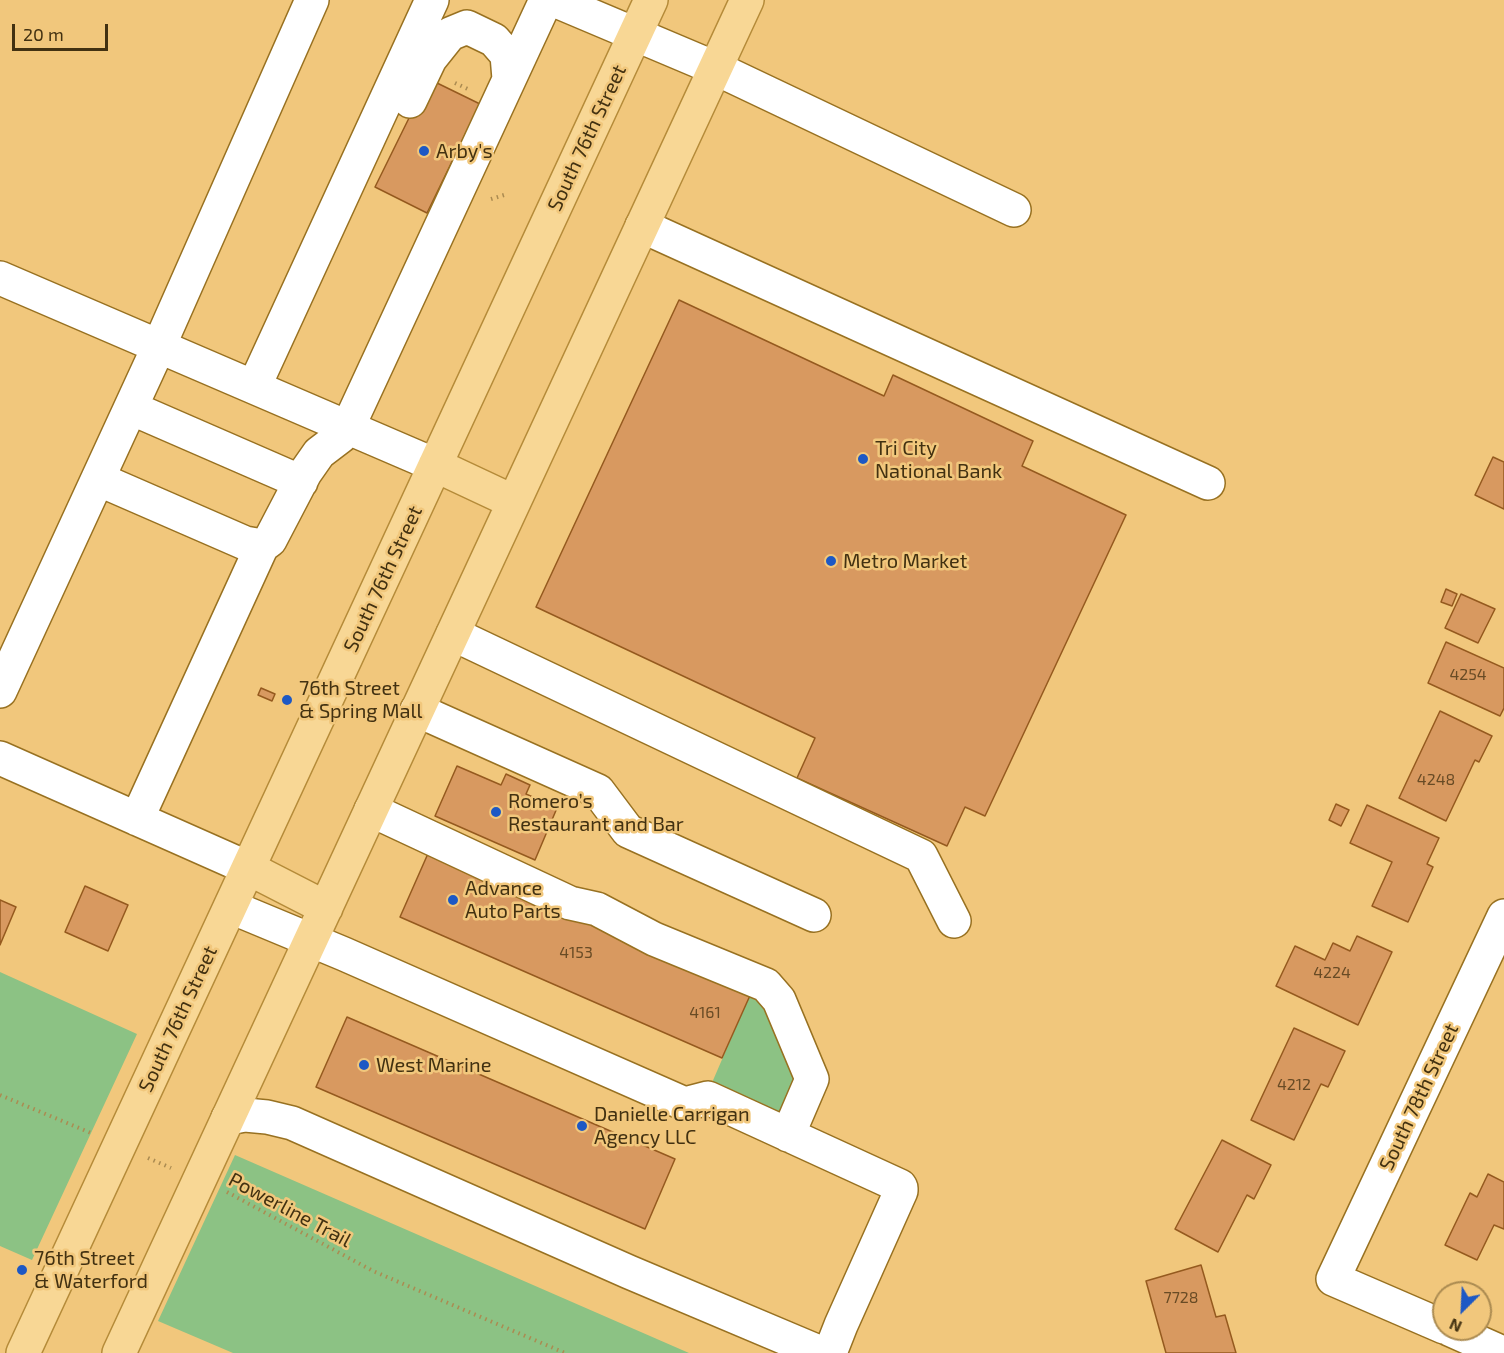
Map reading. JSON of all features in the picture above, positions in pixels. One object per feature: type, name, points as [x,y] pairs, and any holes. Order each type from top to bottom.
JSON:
[{"type":"main road","name":"South 76th Street","points":[[23,1353],[651,0]]},
{"type":"main road","points":[[119,1353],[747,0]]},
{"type":"main road","points":[[435,465],[514,501]]},
{"type":"main road","points":[[248,868],[326,908]]},
{"type":"street","points":[[0,691],[159,346],[312,0]]},
{"type":"street","points":[[254,387],[432,0]]},
{"type":"street","points":[[137,819],[262,546],[270,540],[300,482],[319,453],[340,437],[348,427],[546,0]]},
{"type":"street","points":[[554,0],[715,68],[1014,210]]},
{"type":"street","points":[[353,173],[374,162],[388,148],[430,59],[450,34],[467,27],[494,40],[507,55],[509,79]]},
{"type":"street","points":[[642,226],[1208,483]]},
{"type":"street","points":[[0,278],[435,465]]},
{"type":"street","points":[[131,408],[300,482]]},
{"type":"street","points":[[98,479],[245,543],[262,546]]},
{"type":"street","points":[[453,634],[921,856],[954,921]]},
{"type":"street","points":[[417,711],[598,791],[628,831],[814,915]]},
{"type":"street","points":[[0,758],[248,868]]},
{"type":"street","points":[[371,810],[570,903],[597,909],[654,939],[765,985],[779,1000],[812,1079],[788,1135]]},
{"type":"street","points":[[231,907],[685,1104],[708,1098],[902,1188],[830,1353]]},
{"type":"street","name":"South 78th Street","points":[[1432,1322],[1333,1278],[1504,916]]},
{"type":"street","points":[[228,1118],[245,1115],[292,1123],[629,1272],[821,1353]]},
{"type":"street","points":[[1476,1341],[1503,1353]]},
{"type":"path","name":"Powerline Trail","points":[[0,1095],[232,1194],[373,1271],[565,1353]]},
{"type":"green space","points":[[0,972],[137,1034],[32,1260],[0,1246]]},
{"type":"green space","points":[[749,997],[768,1006],[796,1077],[777,1117],[711,1085]]},
{"type":"green space","points":[[235,1155],[689,1353],[233,1353],[158,1321]]},
{"type":"building","name":"Arby's","points":[[435,82],[480,104],[427,213],[375,187],[410,116]]},
{"type":"building","name":"Metro Market","points":[[679,300],[884,396],[893,375],[1033,441],[1022,466],[1126,515],[985,816],[965,807],[947,846],[797,778],[815,738],[536,607]]},
{"type":"building","points":[[1493,457],[1504,462],[1504,509],[1475,495]]},
{"type":"building","points":[[1446,589],[1457,594],[1452,606],[1441,602]]},
{"type":"building","points":[[1461,594],[1495,609],[1478,643],[1445,628]]},
{"type":"building","points":[[1446,642],[1504,668],[1504,708],[1500,716],[1428,683]]},
{"type":"building","points":[[261,688],[275,694],[272,701],[258,695]]},
{"type":"building","points":[[1440,711],[1492,736],[1479,762],[1475,760],[1446,821],[1399,798]]},
{"type":"building","name":"Romero’s Restaurant and Bar","points":[[457,766],[501,785],[506,774],[530,785],[526,794],[557,808],[535,860],[435,816]]},
{"type":"building","points":[[1336,804],[1349,810],[1341,826],[1329,820]]},
{"type":"building","points":[[1367,805],[1439,838],[1427,864],[1433,867],[1408,922],[1372,906],[1392,862],[1350,843]]},
{"type":"building","points":[[430,849],[752,991],[722,1058],[400,917]]},
{"type":"building","points":[[85,886],[128,905],[108,951],[65,932]]},
{"type":"building","points":[[0,900],[16,907],[0,945]]},
{"type":"building","points":[[1357,936],[1392,952],[1358,1025],[1276,986],[1295,946],[1325,960],[1333,943],[1350,951]]},
{"type":"building","points":[[347,1017],[675,1159],[645,1229],[316,1087]]},
{"type":"building","points":[[1294,1028],[1345,1051],[1328,1087],[1321,1084],[1294,1140],[1251,1120]]},
{"type":"building","points":[[1222,1140],[1271,1165],[1254,1199],[1247,1195],[1218,1252],[1175,1229]]},
{"type":"building","points":[[1488,1174],[1504,1182],[1504,1229],[1494,1225],[1477,1260],[1445,1245],[1470,1193],[1477,1197]]},
{"type":"building","points":[[1201,1265],[1216,1317],[1225,1315],[1236,1353],[1166,1353],[1146,1281]]},
{"type":"place","name":"Arby's","points":[[424,151]]},
{"type":"place","name":"Tri City National Bank","points":[[863,459]]},
{"type":"place","name":"Metro Market","points":[[831,561]]},
{"type":"place","name":"76th Street & Spring Mall","points":[[287,700]]},
{"type":"place","name":"Romero’s Restaurant and Bar","points":[[496,812]]},
{"type":"place","name":"Advance Auto Parts","points":[[453,900]]},
{"type":"place","name":"West Marine","points":[[364,1065]]},
{"type":"place","name":"Danielle Carrigan Agency LLC","points":[[582,1126]]},
{"type":"place","name":"76th Street & Waterford","points":[[22,1270]]}]
